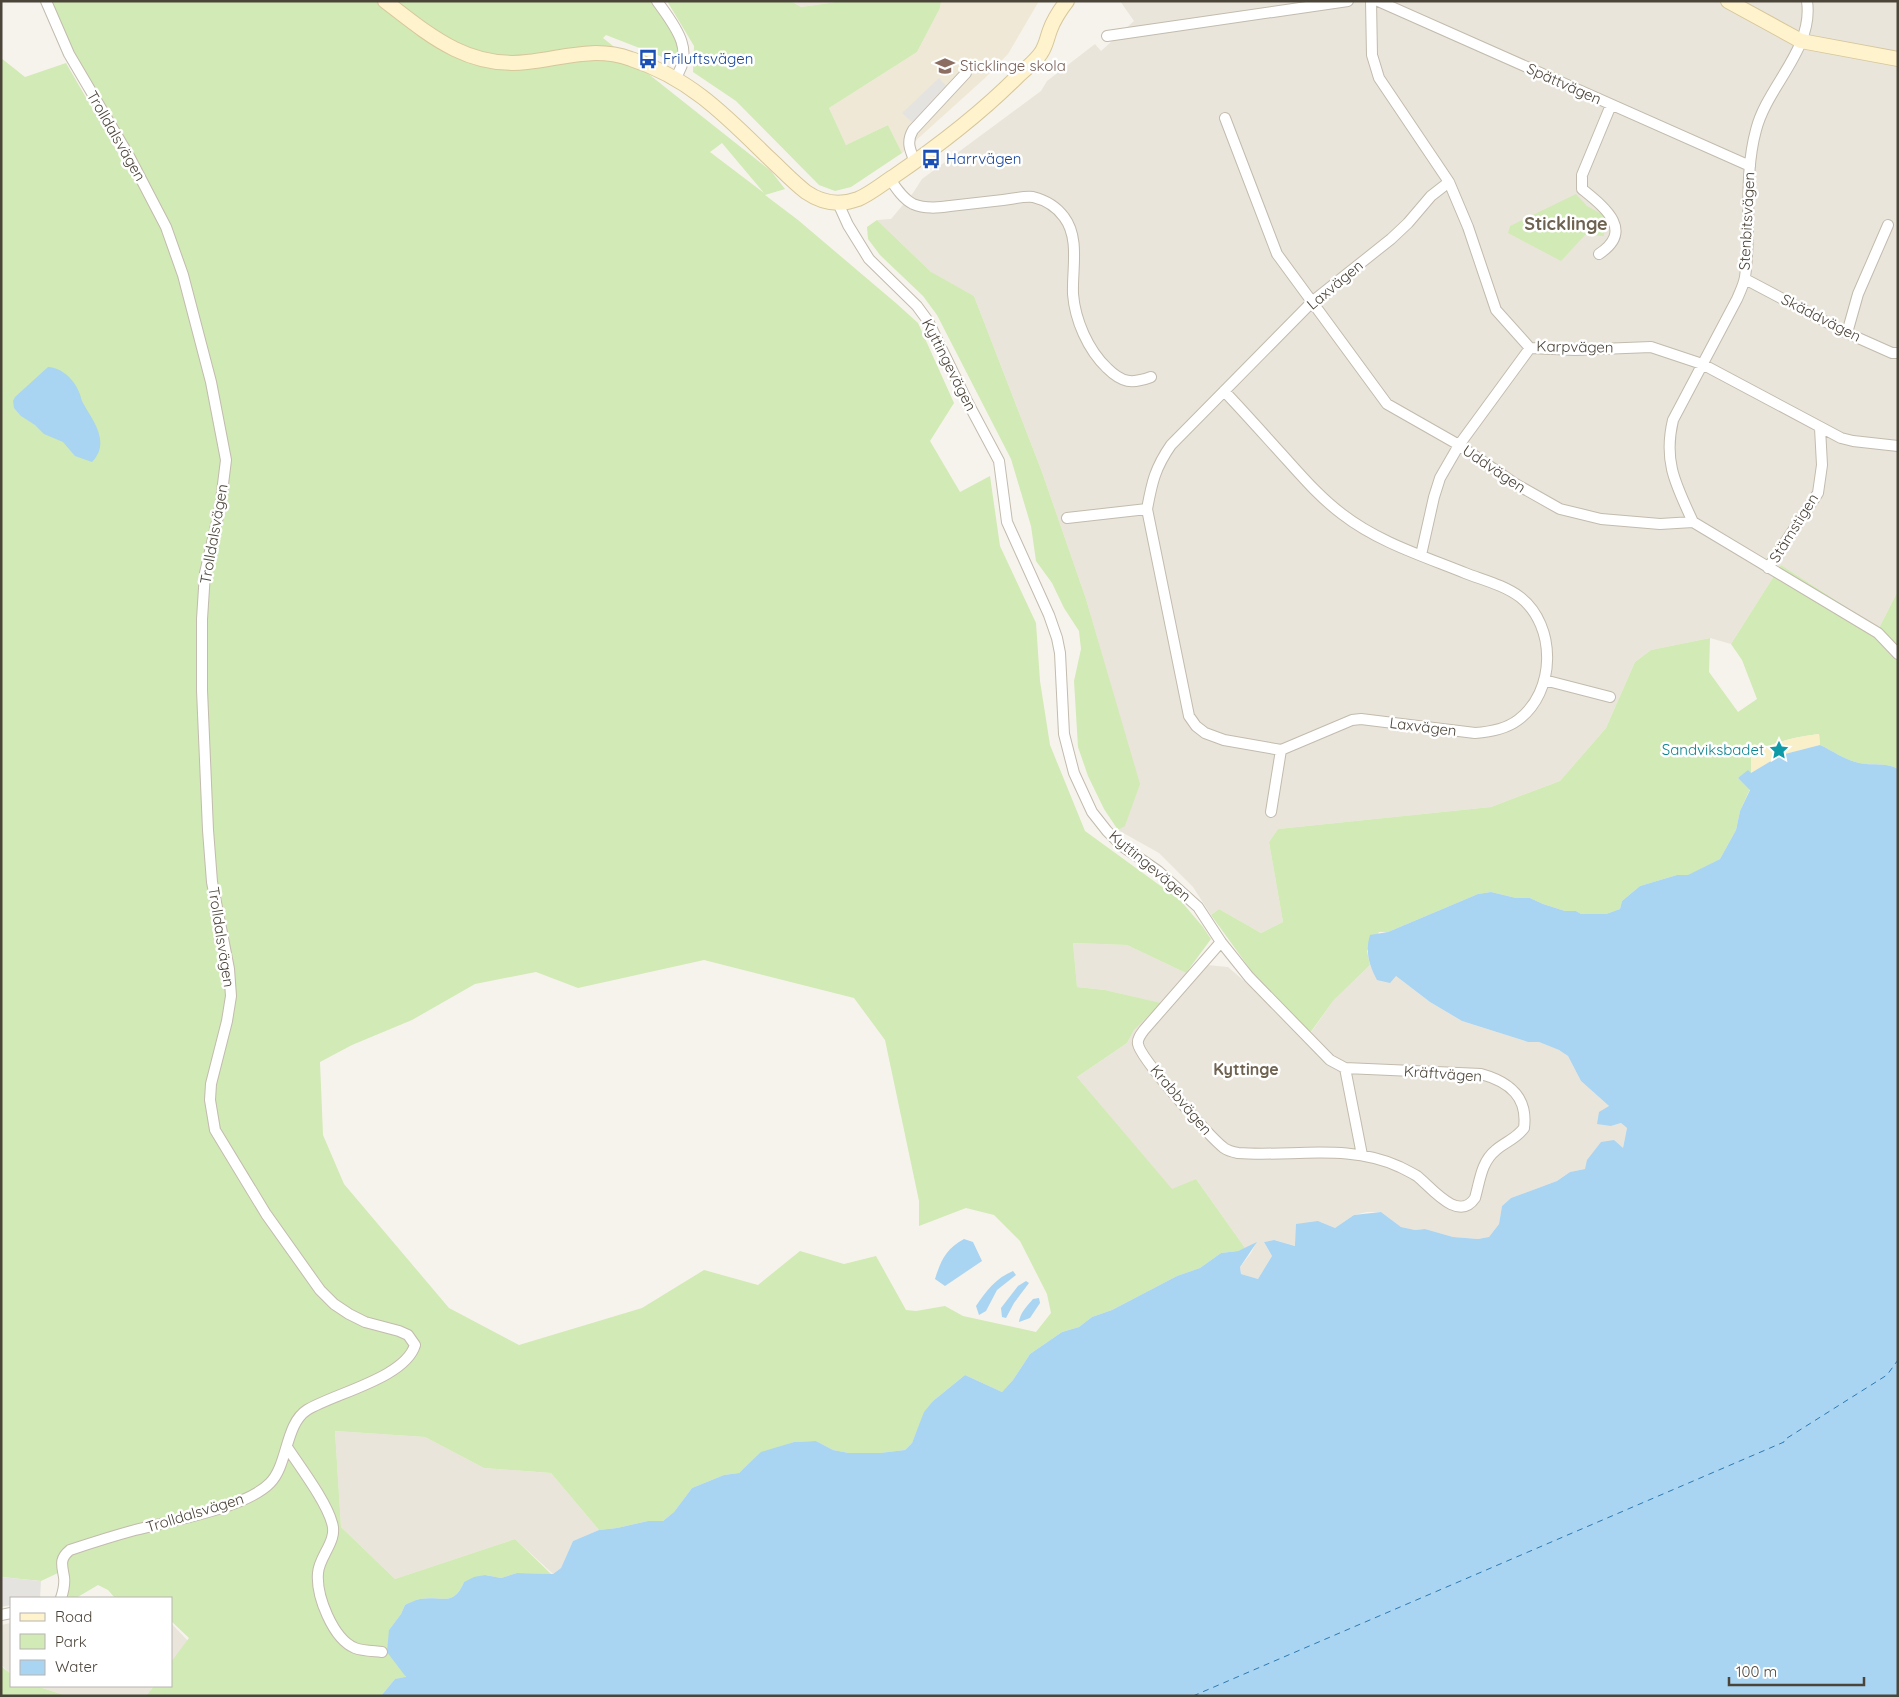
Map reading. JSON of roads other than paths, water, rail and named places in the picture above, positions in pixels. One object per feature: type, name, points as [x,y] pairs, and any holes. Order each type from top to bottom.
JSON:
[{"type":"street","name":"Trolldalsvägen","points":[[46,1],[69,54],[129,156],[166,227],[183,275],[211,382],[226,460],[220,508],[205,573],[202,619],[204,758],[210,865],[231,996],[227,1021],[210,1084],[210,1100],[215,1130],[266,1214],[320,1290],[334,1304],[349,1314],[365,1322],[408,1335],[415,1345],[407,1359],[388,1373],[358,1389],[328,1399],[304,1412],[296,1423],[276,1474],[270,1484],[240,1501],[70,1550],[62,1560],[64,1578],[61,1597]]},
{"type":"street","points":[[385,1],[420,30],[449,47],[477,58],[498,63],[515,63],[597,52],[616,54],[641,62],[687,85],[718,110],[808,193],[821,201],[838,203],[865,196],[915,162],[984,107],[1041,54],[1054,20],[1067,1]]},
{"type":"street","points":[[657,1],[679,36],[684,52],[680,70],[674,78]]},
{"type":"street","points":[[1107,36],[1348,1]]},
{"type":"street","name":"Karpvägen","points":[[1371,1],[1370,34],[1374,66],[1379,78],[1449,182],[1468,227],[1496,310],[1530,348],[1575,350],[1650,347],[1702,364],[1841,438],[1853,442],[1898,446]]},
{"type":"street","name":"Spättvägen","points":[[1378,1],[1750,166]]},
{"type":"street","points":[[1728,1],[1801,41],[1898,59]]},
{"type":"street","name":"Stenbitsvägen","points":[[1693,522],[1676,484],[1670,462],[1668,448],[1673,420],[1737,299],[1745,279],[1750,166],[1756,128],[1801,41],[1809,14],[1807,1]]},
{"type":"street","points":[[915,162],[909,148],[908,138],[913,130],[966,73]]},
{"type":"street","points":[[1599,254],[1608,248],[1614,239],[1616,227],[1614,218],[1582,189],[1581,181],[1611,105]]},
{"type":"street","name":"Uddvägen","points":[[1225,118],[1277,254],[1387,404],[1459,445],[1514,483],[1543,500],[1569,512],[1601,519],[1660,524],[1693,522]]},
{"type":"street","points":[[890,179],[902,196],[922,208],[1031,197],[1048,202],[1057,208],[1068,223],[1072,235],[1073,294],[1076,312],[1084,336],[1093,352],[1106,368],[1122,380],[1137,382],[1151,377]]},
{"type":"street","name":"Laxvägen","points":[[1224,391],[1320,496],[1340,513],[1381,538],[1509,590],[1532,609],[1541,626],[1548,650],[1544,680],[1537,698],[1518,721],[1491,732],[1475,733],[1361,719],[1339,725],[1281,750],[1224,740],[1205,733],[1196,726],[1189,716],[1147,509],[1152,481],[1160,461],[1170,445],[1313,301],[1391,239],[1408,223],[1431,196],[1449,182]]},
{"type":"street","name":"Kyttingevägen","points":[[838,203],[848,225],[869,259],[917,306],[928,321],[999,461],[1007,522],[1049,615],[1057,638],[1060,653],[1064,734],[1074,773],[1082,793],[1092,812],[1107,831],[1122,846],[1177,887],[1198,907],[1221,942]]},
{"type":"street","points":[[1847,333],[1858,294],[1888,225]]},
{"type":"street","name":"Skäddvägen","points":[[1745,279],[1847,333],[1898,353]]},
{"type":"street","points":[[1421,555],[1440,478],[1459,445],[1530,348]]},
{"type":"street","name":"Stämstigen","points":[[1768,568],[1818,493],[1822,465],[1820,428]]},
{"type":"street","points":[[1067,518],[1147,509]]},
{"type":"street","points":[[1693,522],[1878,633],[1898,654]]},
{"type":"street","points":[[1544,680],[1610,697]]},
{"type":"street","points":[[1271,812],[1281,750]]},
{"type":"street","points":[[1221,942],[1249,977],[1330,1060],[1345,1068],[1362,1155]]},
{"type":"street","name":"Krabbvägen","points":[[1221,942],[1138,1038],[1138,1045],[1142,1053],[1208,1134],[1226,1150],[1253,1154],[1336,1152],[1362,1155]]},
{"type":"street","name":"Kräftvägen","points":[[1345,1068],[1482,1074],[1495,1078],[1507,1085],[1522,1102],[1525,1111],[1524,1128],[1513,1139],[1489,1156],[1485,1162],[1475,1198],[1466,1205],[1451,1205],[1416,1176],[1389,1163],[1362,1155]]},
{"type":"street","points":[[287,1447],[307,1477],[332,1522],[334,1533],[317,1572],[320,1598],[336,1633],[345,1642],[356,1648],[382,1652]]},
{"type":"water","points":[[48,367],[58,369],[71,379],[77,387],[82,402],[95,424],[100,439],[100,447],[92,462],[75,456],[63,442],[44,434],[14,408],[13,401],[15,397]]},
{"type":"water","points":[[1820,745],[1854,762],[1884,765],[1898,769],[1898,1696],[381,1696],[395,1679],[406,1677],[387,1652],[389,1630],[405,1605],[420,1599],[451,1598],[456,1595],[464,1582],[474,1577],[485,1575],[501,1578],[517,1573],[553,1574],[561,1568],[573,1541],[599,1530],[648,1521],[663,1521],[674,1512],[692,1488],[724,1475],[739,1473],[761,1452],[794,1442],[816,1441],[833,1450],[849,1453],[880,1453],[905,1450],[912,1443],[924,1412],[933,1401],[965,1375],[1002,1392],[1013,1380],[1030,1354],[1062,1332],[1079,1327],[1092,1317],[1112,1310],[1177,1276],[1200,1268],[1221,1253],[1238,1251],[1257,1242],[1240,1267],[1241,1274],[1258,1279],[1272,1256],[1264,1242],[1274,1240],[1295,1246],[1296,1224],[1318,1221],[1335,1228],[1354,1215],[1381,1212],[1401,1227],[1415,1230],[1425,1229],[1453,1237],[1478,1239],[1489,1237],[1499,1224],[1502,1206],[1511,1198],[1557,1181],[1570,1172],[1585,1169],[1587,1160],[1601,1142],[1614,1140],[1623,1148],[1627,1128],[1621,1123],[1611,1126],[1597,1124],[1599,1112],[1609,1106],[1581,1081],[1568,1056],[1559,1050],[1539,1042],[1528,1042],[1462,1021],[1430,1002],[1396,976],[1390,983],[1377,980],[1369,958],[1370,935],[1388,932],[1478,894],[1491,892],[1516,898],[1530,898],[1565,911],[1576,911],[1581,914],[1606,914],[1620,909],[1622,901],[1640,886],[1677,875],[1688,875],[1720,859],[1736,830],[1740,811],[1750,790],[1738,778],[1748,770],[1751,773],[1781,755]]},
{"type":"water","points":[[964,1239],[973,1242],[982,1261],[945,1286],[935,1279],[940,1266],[948,1251]]},
{"type":"water","points":[[1013,1271],[1016,1275],[997,1290],[986,1311],[979,1315],[976,1306],[984,1295],[996,1281]]},
{"type":"water","points":[[1026,1281],[1029,1283],[1014,1303],[1006,1318],[1002,1317],[1001,1308],[1018,1286]]},
{"type":"water","points":[[1039,1298],[1040,1303],[1030,1318],[1019,1322],[1028,1304],[1033,1299]]},
{"type":"place","name":"Friluftsvägen","points":[[648,59]]},
{"type":"place","name":"Sticklinge skola","points":[[945,66]]},
{"type":"place","name":"Harrvägen","points":[[931,159]]},
{"type":"place","name":"Sandviksbadet","points":[[1779,750]]},
{"type":"district","name":"Sticklinge","points":[[1566,224]]},
{"type":"district","name":"Kyttinge","points":[[1246,1069]]}]
